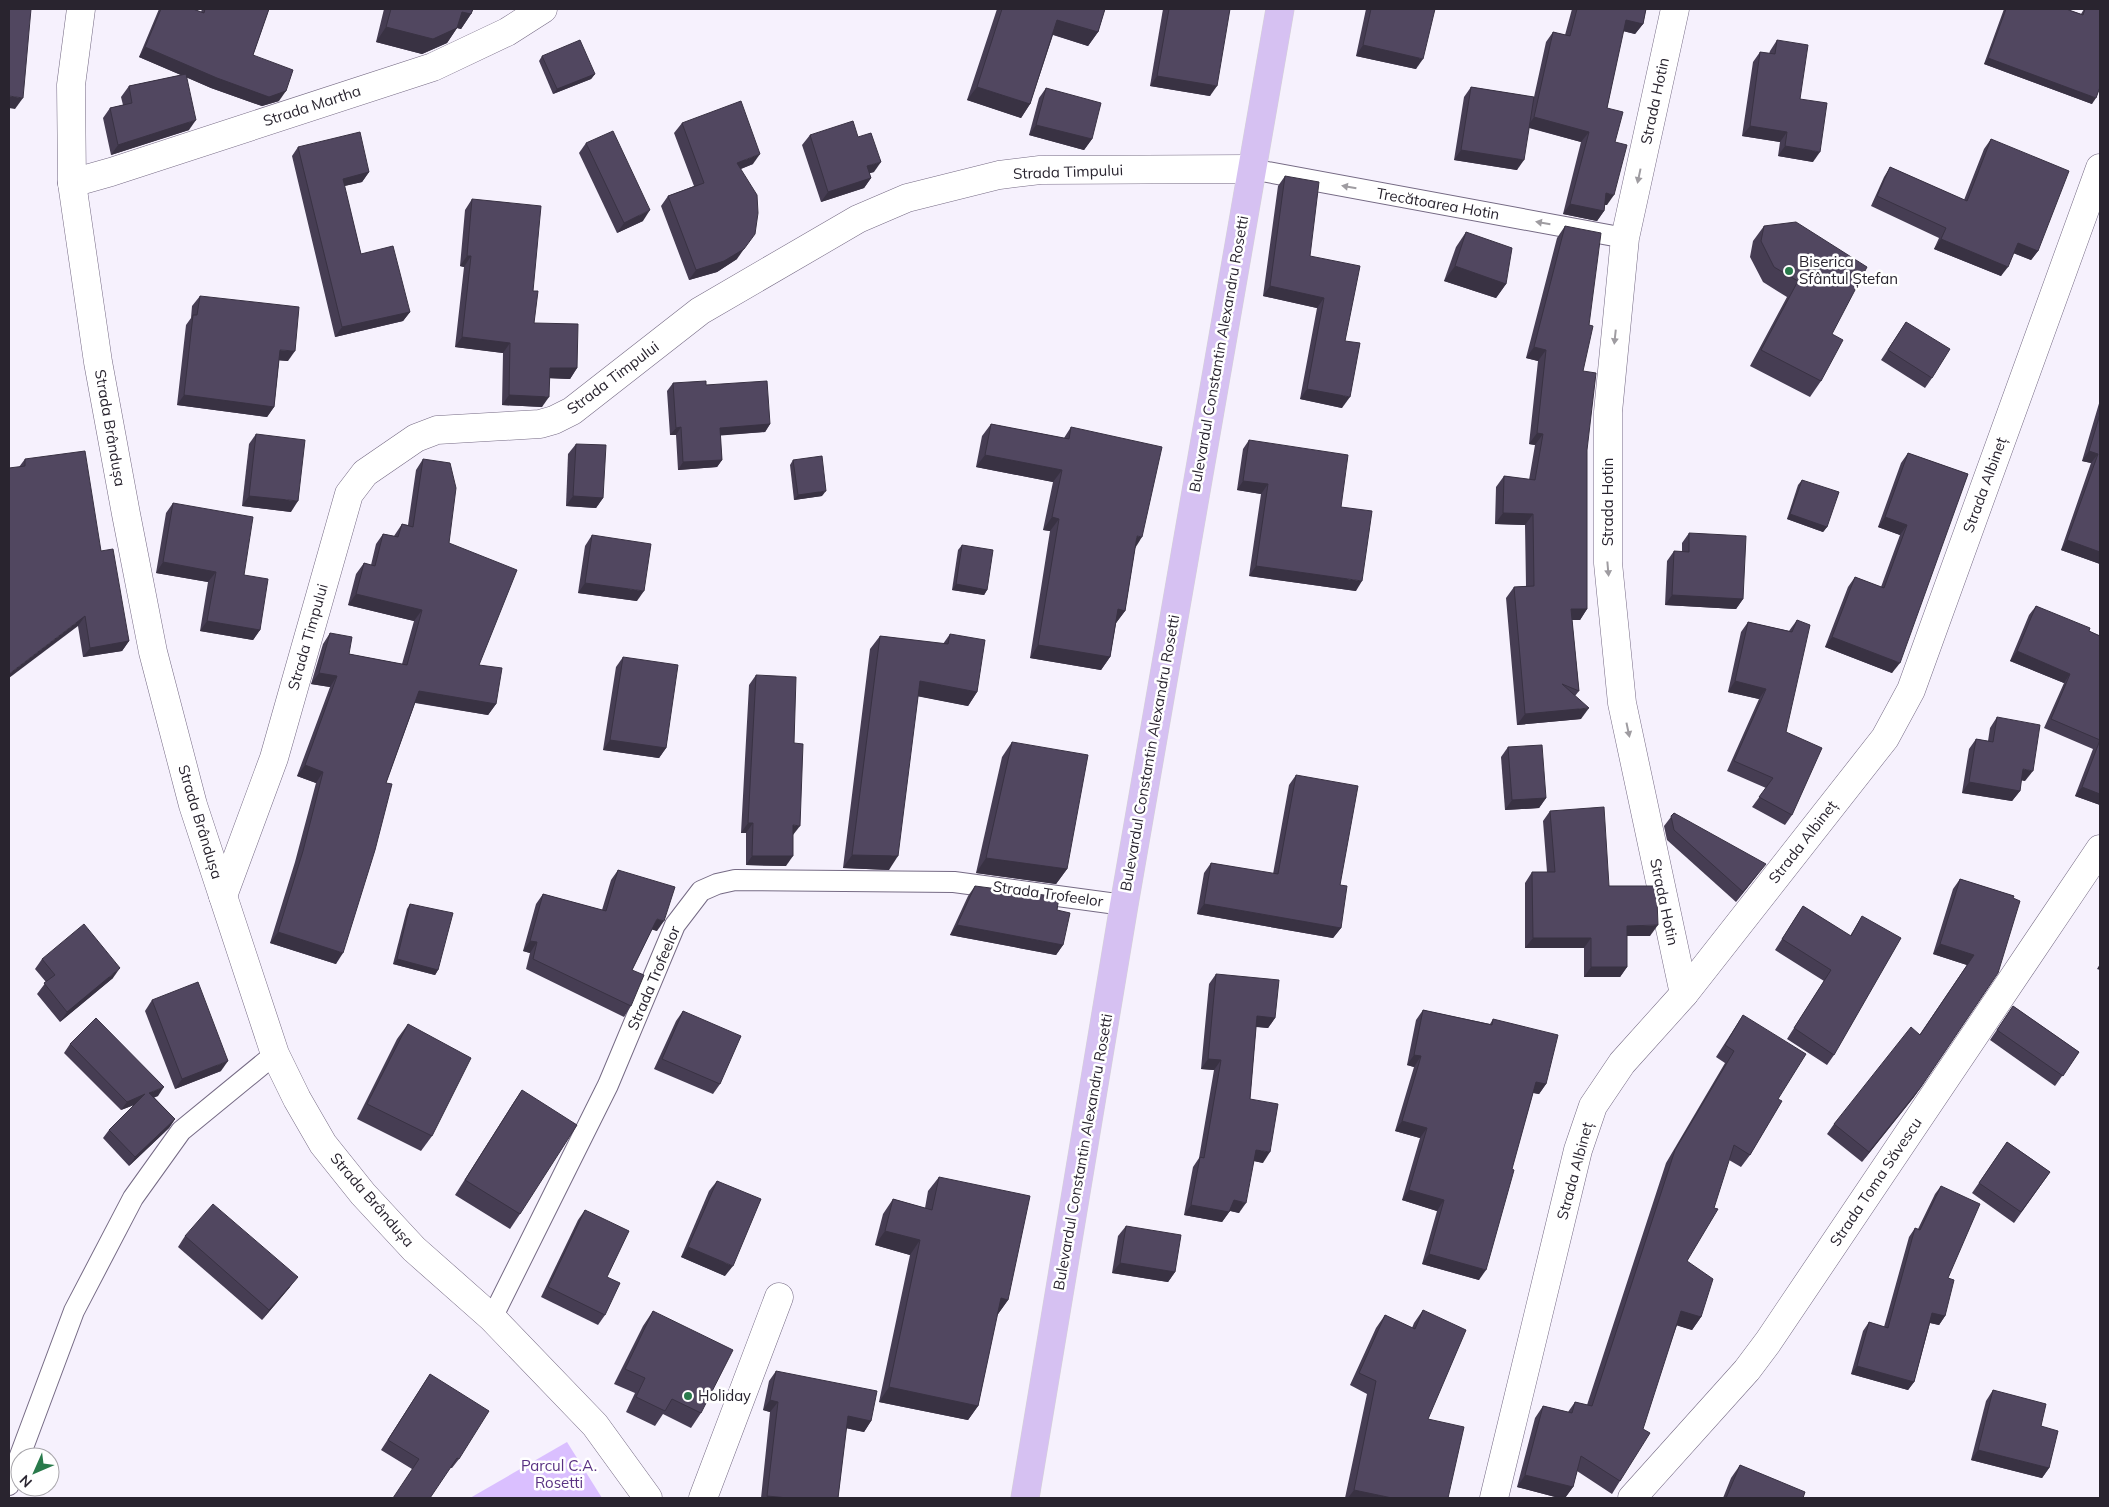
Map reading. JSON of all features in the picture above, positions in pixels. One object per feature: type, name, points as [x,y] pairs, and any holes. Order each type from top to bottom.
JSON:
[{"type":"main road","name":"Bulevardul Constantin Alexandru Rosetti","points":[[1024,1498],[1124,905],[1280,9]]},
{"type":"street","name":"Strada Brândușa","points":[[81,9],[72,85],[72,183],[100,372],[153,652],[193,805],[275,1054],[297,1099],[323,1144],[363,1194],[414,1249],[492,1318],[595,1425],[648,1498]]},
{"type":"street","name":"Strada Martha","points":[[72,183],[112,172],[433,67],[507,32],[544,9]]},
{"type":"street","name":"Strada Hotin","points":[[1675,9],[1625,238],[1608,412],[1608,563],[1622,703],[1684,994]]},
{"type":"street","name":"Strada Albineț","points":[[1494,1498],[1578,1150],[1593,1106],[1622,1063],[1684,994],[1885,738],[1900,713],[1914,680],[2100,168]]},
{"type":"street","name":"Strada Timpului","points":[[223,896],[274,758],[348,494],[365,473],[416,438],[437,430],[540,424],[554,420],[572,411],[700,311],[858,219],[907,198],[999,175],[1040,170],[1251,169]]},
{"type":"street","name":"Strada Toma Săvescu","points":[[1632,1498],[1748,1370],[2100,849]]},
{"type":"street","points":[[703,1498],[779,1297]]},
{"type":"lane","name":"Trecătoarea Hotin","points":[[1251,169],[1625,238]]},
{"type":"lane","name":"Strada Trofeelor","points":[[492,1318],[608,1085],[676,925],[701,890],[716,884],[735,880],[954,882],[1124,905]]},
{"type":"lane","points":[[9,1485],[74,1311],[132,1198],[181,1132],[275,1054]]},
{"type":"green space","name":"Parcul C.A. Rosetti","points":[[567,1442],[602,1498],[470,1498]]},
{"type":"building","points":[[9,9],[31,9],[23,98],[9,96]]},
{"type":"building","points":[[161,9],[193,9],[204,13],[205,9],[269,9],[253,55],[293,70],[286,91],[269,97],[217,78],[145,47]]},
{"type":"building","points":[[391,9],[473,9],[471,14],[462,12],[457,28],[433,39],[386,27]]},
{"type":"building","points":[[1002,9],[1105,9],[1098,32],[1057,20],[1030,104],[977,87]]},
{"type":"building","points":[[1169,9],[1230,9],[1217,86],[1157,76]]},
{"type":"building","points":[[1371,9],[1435,9],[1423,59],[1363,45]]},
{"type":"building","points":[[1577,9],[1646,9],[1643,24],[1626,20],[1607,108],[1623,112],[1615,142],[1627,145],[1614,195],[1606,193],[1604,211],[1570,204],[1589,132],[1534,117],[1553,32],[1570,36]]},
{"type":"building","points":[[2006,9],[2066,9],[2083,15],[2085,9],[2100,9],[2100,87],[2096,98],[1988,58]]},
{"type":"building","points":[[580,40],[595,74],[557,89],[542,56]]},
{"type":"building","points":[[1777,40],[1808,45],[1800,99],[1827,103],[1820,152],[1785,146],[1787,132],[1750,126],[1760,52],[1775,54]]},
{"type":"building","points":[[186,74],[196,120],[118,145],[110,108],[132,103],[129,86]]},
{"type":"building","points":[[1471,87],[1534,97],[1524,160],[1461,150]]},
{"type":"building","points":[[1046,88],[1101,103],[1092,139],[1036,125]]},
{"type":"building","points":[[741,101],[760,154],[737,163],[757,195],[758,213],[755,234],[744,249],[724,261],[696,270],[668,196],[704,183],[682,123]]},
{"type":"building","points":[[853,121],[858,137],[871,133],[881,162],[867,166],[871,178],[828,192],[810,135]]},
{"type":"building","points":[[613,131],[650,210],[624,223],[586,143]]},
{"type":"building","points":[[360,132],[369,172],[343,179],[361,254],[393,246],[410,312],[342,327],[298,147]]},
{"type":"building","points":[[1991,139],[2069,171],[2038,251],[2018,243],[2008,267],[1941,239],[1946,228],[1877,196],[1890,167],[1967,201]]},
{"type":"building","points":[[1285,176],[1319,182],[1310,256],[1360,266],[1345,341],[1360,343],[1350,397],[1307,389],[1324,298],[1270,286]]},
{"type":"building","points":[[472,199],[541,206],[533,291],[538,291],[534,323],[578,324],[577,368],[550,368],[549,397],[509,395],[510,343],[462,337],[471,256],[467,256]]},
{"type":"building","points":[[1796,222],[1867,267],[1832,334],[1843,340],[1821,381],[1761,350],[1798,281],[1774,267],[1761,241],[1764,226]]},
{"type":"building","points":[[1565,226],[1601,233],[1589,325],[1593,326],[1583,371],[1596,373],[1587,450],[1587,609],[1571,609],[1579,691],[1562,684],[1589,708],[1525,714],[1514,587],[1534,586],[1533,514],[1503,513],[1504,476],[1535,480],[1543,434],[1537,433],[1546,350],[1534,347]]},
{"type":"building","points":[[1466,232],[1512,248],[1506,284],[1455,266]]},
{"type":"building","points":[[200,296],[299,307],[295,351],[280,350],[274,407],[184,395],[193,315],[197,315]]},
{"type":"building","points":[[1906,322],[1950,349],[1932,378],[1888,350]]},
{"type":"building","points":[[706,381],[706,385],[767,381],[770,424],[720,428],[722,460],[683,462],[681,427],[676,428],[673,383]]},
{"type":"building","points":[[2100,414],[2100,552],[2067,540],[2098,454],[2089,451]]},
{"type":"building","points":[[991,424],[1069,439],[1071,427],[1162,447],[1142,537],[1137,536],[1125,611],[1118,609],[1110,657],[1038,645],[1059,519],[1052,517],[1062,470],[985,455]]},
{"type":"building","points":[[256,434],[305,440],[298,501],[249,496]]},
{"type":"building","points":[[1249,440],[1348,455],[1341,507],[1372,511],[1362,581],[1256,566],[1268,484],[1243,481]]},
{"type":"building","points":[[576,444],[606,445],[603,498],[573,496]]},
{"type":"building","points":[[85,451],[101,551],[113,549],[129,641],[90,648],[85,616],[9,674],[9,468],[25,466],[25,459]]},
{"type":"building","points":[[1908,453],[1968,474],[1900,663],[1832,637],[1855,577],[1884,588],[1907,525],[1885,517]]},
{"type":"building","points":[[822,456],[826,491],[798,495],[793,460]]},
{"type":"building","points":[[423,459],[450,463],[456,488],[449,543],[517,570],[479,665],[502,668],[496,704],[419,691],[386,783],[392,784],[375,850],[343,953],[278,932],[303,851],[323,772],[305,765],[337,676],[319,673],[330,633],[352,637],[349,654],[407,665],[422,610],[356,594],[364,563],[375,566],[383,534],[398,537],[402,524],[413,527]]},
{"type":"building","points":[[1802,480],[1839,492],[1827,527],[1790,514]]},
{"type":"building","points":[[173,503],[253,517],[244,575],[268,579],[260,630],[207,621],[216,572],[163,562]]},
{"type":"building","points":[[1689,533],[1746,536],[1743,599],[1672,595],[1674,551],[1689,552]]},
{"type":"building","points":[[592,535],[651,544],[644,591],[585,583]]},
{"type":"building","points":[[962,545],[993,550],[987,590],[956,584]]},
{"type":"building","points":[[2036,606],[2090,628],[2089,631],[2100,636],[2100,740],[2051,719],[2070,674],[2017,651]]},
{"type":"building","points":[[1797,620],[1810,625],[1786,732],[1822,748],[1792,815],[1759,797],[1773,778],[1734,761],[1766,689],[1735,681],[1748,622],[1792,632]]},
{"type":"building","points":[[950,634],[985,640],[977,692],[920,681],[898,856],[852,855],[880,636],[948,644]]},
{"type":"building","points":[[623,657],[678,665],[666,748],[610,740]]},
{"type":"building","points":[[756,675],[796,677],[794,743],[803,744],[800,826],[793,825],[793,856],[752,856],[753,823],[748,823]]},
{"type":"building","points":[[1997,717],[2040,725],[2033,771],[2023,769],[2020,791],[1969,782],[1976,739],[1993,742]]},
{"type":"building","points":[[2100,740],[2100,794],[2082,787]]},
{"type":"building","points":[[1012,742],[1088,755],[1067,869],[986,858]]},
{"type":"building","points":[[1542,745],[1546,798],[1512,800],[1508,747]]},
{"type":"building","points":[[1296,775],[1358,786],[1340,885],[1347,886],[1341,928],[1204,904],[1211,863],[1278,874]]},
{"type":"building","points":[[1604,807],[1609,886],[1654,886],[1657,900],[1658,925],[1627,926],[1627,967],[1591,967],[1591,938],[1533,938],[1532,872],[1555,872],[1550,811]]},
{"type":"building","points":[[1674,813],[1766,864],[1743,892],[1674,830],[1671,816]]},
{"type":"building","points":[[618,870],[675,887],[664,921],[657,919],[632,970],[644,975],[631,1006],[533,959],[537,942],[530,941],[543,894],[606,911]]},
{"type":"building","points":[[1960,879],[2014,896],[2013,898],[2020,901],[1998,973],[1921,1087],[1869,1152],[1834,1124],[1911,1027],[1920,1035],[1974,955],[1940,944]]},
{"type":"building","points":[[975,886],[1059,897],[1057,910],[1070,913],[1063,945],[957,925]]},
{"type":"building","points":[[410,904],[453,913],[438,970],[397,959]]},
{"type":"building","points":[[1803,906],[1851,936],[1862,916],[1901,938],[1834,1055],[1794,1028],[1831,970],[1782,939]]},
{"type":"building","points":[[84,924],[120,968],[67,1012],[44,983],[55,975],[42,959]]},
{"type":"building","points":[[1216,974],[1279,980],[1275,1018],[1257,1016],[1250,1099],[1278,1104],[1270,1152],[1256,1150],[1246,1203],[1234,1200],[1229,1212],[1191,1205],[1200,1157],[1204,1158],[1221,1060],[1208,1059]]},
{"type":"building","points":[[198,982],[228,1061],[182,1079],[152,1000]]},
{"type":"building","points":[[2013,1006],[2079,1052],[2063,1076],[1997,1030]]},
{"type":"building","points":[[1423,1010],[1492,1025],[1493,1019],[1558,1035],[1546,1084],[1536,1082],[1486,1270],[1429,1254],[1444,1200],[1409,1190],[1427,1128],[1402,1121],[1421,1056],[1414,1055]]},
{"type":"building","points":[[683,1011],[741,1036],[720,1084],[662,1059]]},
{"type":"building","points":[[1743,1015],[1806,1054],[1778,1099],[1782,1101],[1750,1155],[1734,1145],[1714,1208],[1718,1209],[1687,1261],[1713,1279],[1701,1317],[1681,1311],[1643,1429],[1650,1433],[1620,1481],[1581,1456],[1573,1487],[1525,1475],[1543,1406],[1572,1413],[1575,1402],[1592,1406],[1675,1150],[1734,1051],[1725,1045]]},
{"type":"building","points":[[96,1018],[164,1087],[149,1093],[175,1119],[135,1157],[109,1130],[145,1094],[127,1102],[70,1044]]},
{"type":"building","points":[[408,1024],[471,1058],[432,1136],[367,1104]]},
{"type":"building","points":[[522,1090],[577,1125],[520,1214],[465,1180]]},
{"type":"building","points":[[2007,1142],[2050,1172],[2021,1212],[1979,1183]]},
{"type":"building","points":[[939,1177],[1030,1196],[1008,1300],[1001,1298],[978,1406],[889,1387],[920,1240],[885,1231],[893,1199],[932,1210]]},
{"type":"building","points":[[717,1181],[761,1199],[733,1266],[688,1247]]},
{"type":"building","points":[[1941,1186],[1980,1204],[1948,1278],[1954,1280],[1945,1316],[1932,1313],[1914,1382],[1857,1366],[1869,1322],[1888,1328],[1915,1228],[1920,1230]]},
{"type":"building","points":[[213,1204],[298,1277],[269,1310],[185,1236]]},
{"type":"building","points":[[585,1210],[629,1231],[607,1277],[620,1283],[605,1315],[548,1287]]},
{"type":"building","points":[[1126,1226],[1181,1235],[1175,1272],[1120,1263]]},
{"type":"building","points":[[1423,1310],[1466,1330],[1428,1419],[1464,1427],[1448,1498],[1392,1498],[1354,1490],[1376,1381],[1359,1373],[1385,1315],[1415,1329]]},
{"type":"building","points":[[653,1311],[733,1350],[701,1413],[672,1399],[665,1411],[636,1397],[645,1378],[625,1369]]},
{"type":"building","points":[[776,1371],[877,1391],[871,1421],[848,1416],[838,1498],[767,1496],[778,1402],[770,1400]]},
{"type":"building","points":[[430,1374],[489,1411],[459,1459],[457,1458],[430,1498],[393,1498],[419,1459],[388,1440]]},
{"type":"building","points":[[1993,1390],[2046,1404],[2041,1426],[2058,1431],[2049,1468],[1978,1450]]},
{"type":"building","points":[[1740,1465],[1805,1492],[1803,1498],[1726,1498]]},
{"type":"place","name":"Biserica Sfântul Ștefan","points":[[1789,271]]},
{"type":"place","name":"Holiday","points":[[688,1396]]}]
